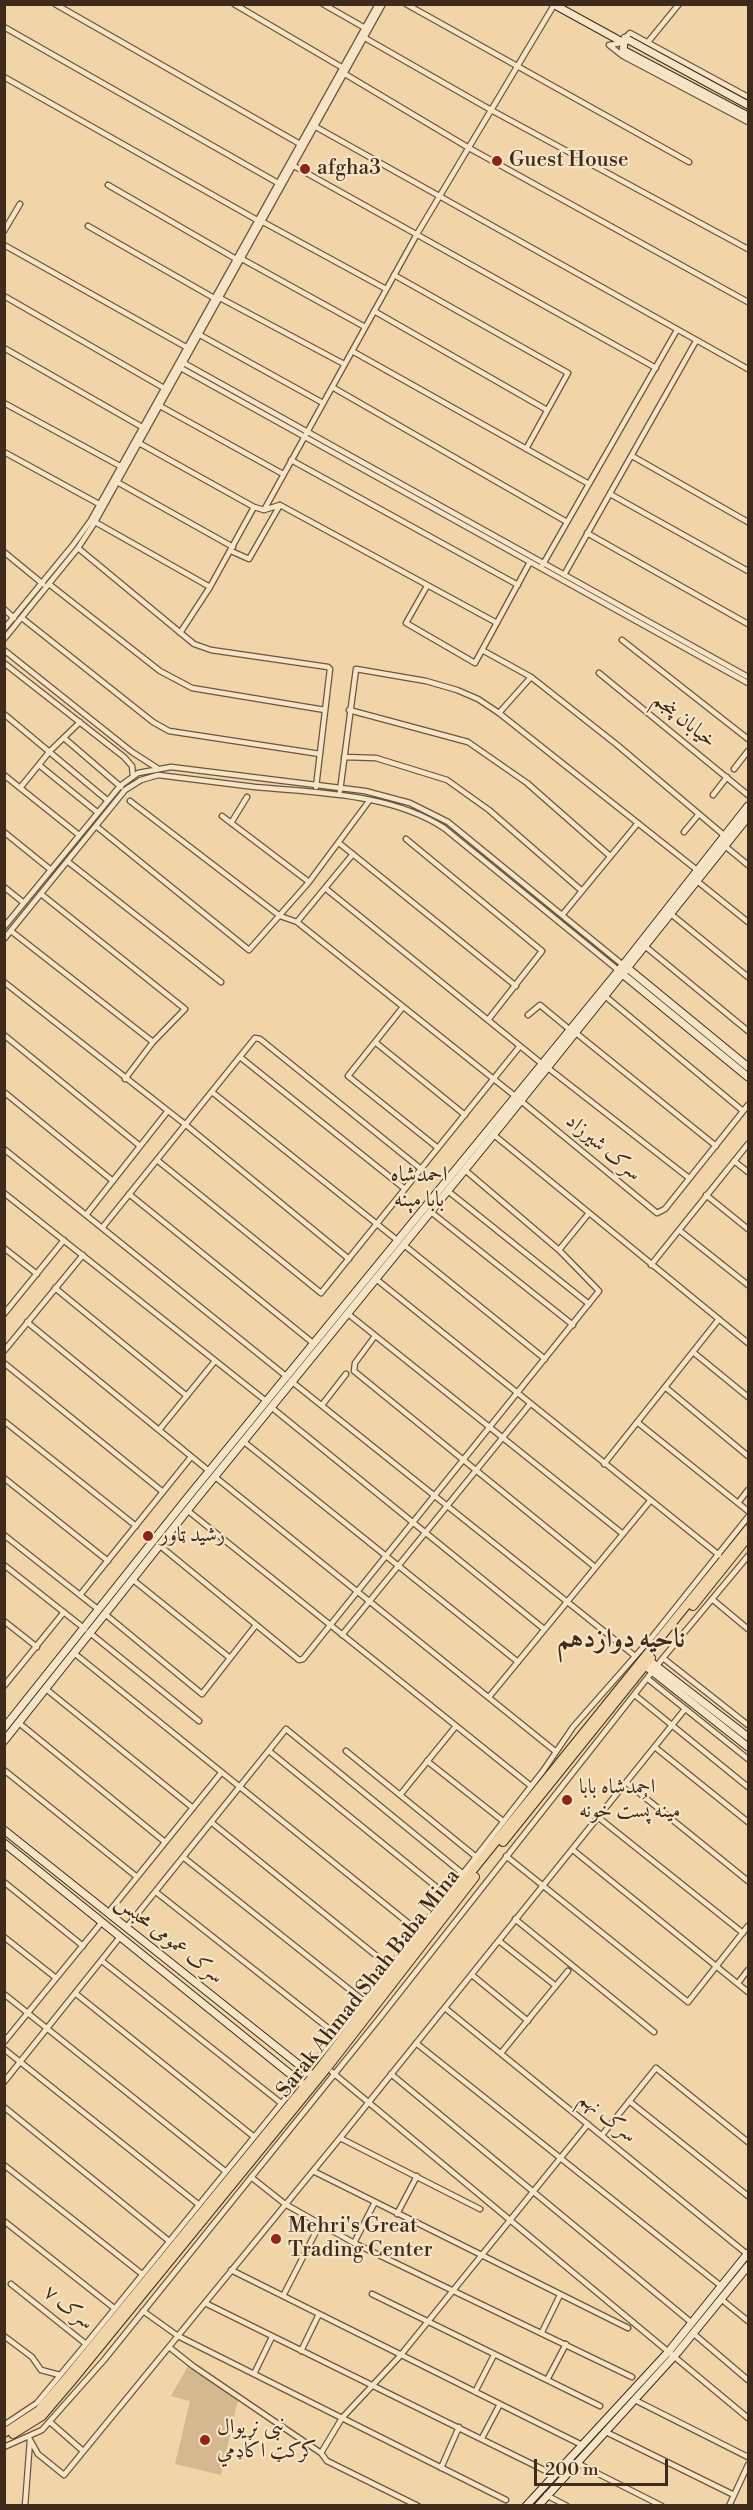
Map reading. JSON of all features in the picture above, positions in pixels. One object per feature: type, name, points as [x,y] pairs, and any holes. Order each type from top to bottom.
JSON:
[{"type":"highway","points":[[647,1663],[721,1557],[748,1528]]},
{"type":"highway","points":[[4,2433],[39,2410],[310,2073],[328,2069],[447,1902],[647,1663],[742,1535]]},
{"type":"highway","name":"Sarak Ahmad Shah Baba Mina","points":[[4,2438],[42,2416],[91,2348],[328,2069]]},
{"type":"street","points":[[56,4],[300,144]]},
{"type":"street","points":[[234,4],[343,68]]},
{"type":"street","points":[[323,4],[365,28]]},
{"type":"street","points":[[4,639],[78,548],[99,504],[164,388],[200,335],[236,259],[316,127],[343,68],[378,4]]},
{"type":"street","points":[[4,629],[95,522],[160,406],[186,347],[242,259],[278,183],[345,74],[384,4]]},
{"type":"street","points":[[406,4],[516,68],[689,162]]},
{"type":"street","points":[[648,42],[680,4]]},
{"type":"street","points":[[264,510],[417,234],[553,5],[748,105]]},
{"type":"street","points":[[4,27],[278,183]]},
{"type":"street","points":[[748,97],[630,33],[625,40],[623,50],[748,116]]},
{"type":"street","points":[[365,38],[491,110],[748,249]]},
{"type":"street","points":[[625,40],[609,45],[623,56],[748,122]]},
{"type":"street","points":[[345,74],[470,148],[748,302]]},
{"type":"street","points":[[4,77],[386,289]]},
{"type":"street","points":[[316,127],[748,369]]},
{"type":"street","points":[[294,166],[656,368]]},
{"type":"street","points":[[108,185],[236,259]]},
{"type":"street","points":[[4,231],[20,204]]},
{"type":"street","points":[[88,226],[217,298],[344,364]]},
{"type":"street","points":[[4,245],[186,347]]},
{"type":"street","points":[[242,259],[365,327]]},
{"type":"street","points":[[394,275],[566,371],[567,375],[526,449]]},
{"type":"street","points":[[4,296],[164,388]]},
{"type":"street","points":[[374,311],[548,410]]},
{"type":"street","points":[[542,565],[677,330]]},
{"type":"street","points":[[200,335],[322,403]]},
{"type":"street","points":[[564,574],[696,341]]},
{"type":"street","points":[[4,348],[142,427]]},
{"type":"street","points":[[352,351],[589,484]]},
{"type":"street","points":[[180,365],[542,565],[748,683]]},
{"type":"street","points":[[332,387],[567,522]]},
{"type":"street","points":[[4,403],[120,466]]},
{"type":"street","points":[[160,406],[283,474]]},
{"type":"street","points":[[306,434],[530,562],[564,574],[748,676]]},
{"type":"street","points":[[140,443],[254,507],[264,510],[280,505],[497,623]]},
{"type":"street","points":[[4,452],[99,504]]},
{"type":"street","points":[[632,456],[748,522]]},
{"type":"street","points":[[291,460],[518,585]]},
{"type":"street","points":[[117,482],[249,559],[280,505]]},
{"type":"street","points":[[610,494],[748,571]]},
{"type":"street","points":[[180,633],[210,587],[254,507]]},
{"type":"street","points":[[95,522],[210,587]]},
{"type":"street","points":[[587,533],[748,624]]},
{"type":"street","points":[[78,548],[194,644],[211,650],[330,669],[315,792]]},
{"type":"street","points":[[4,552],[43,584]]},
{"type":"street","points":[[427,586],[406,623],[475,663],[530,562]]},
{"type":"street","points":[[49,584],[160,671],[192,688],[325,710]]},
{"type":"street","points":[[4,609],[14,618]]},
{"type":"street","points":[[22,618],[153,722],[170,731],[320,754]]},
{"type":"street","points":[[622,640],[748,739]]},
{"type":"street","points":[[4,650],[132,752],[157,768]]},
{"type":"street","points":[[482,650],[531,677],[616,744],[725,836]]},
{"type":"street","points":[[4,663],[130,763],[133,776]]},
{"type":"street","points":[[340,795],[354,672],[359,669],[457,690],[499,713],[697,870]]},
{"type":"street","name":"خیابان پنجم","points":[[599,673],[748,795]]},
{"type":"street","points":[[499,713],[531,677]]},
{"type":"street","points":[[349,710],[468,742],[527,783],[610,856]]},
{"type":"street","points":[[4,714],[107,800]]},
{"type":"street","points":[[21,788],[50,751],[80,722]]},
{"type":"street","points":[[64,738],[125,790]]},
{"type":"street","points":[[734,770],[748,751]]},
{"type":"street","points":[[344,757],[376,758],[447,780],[489,810],[582,891]]},
{"type":"street","points":[[39,765],[97,812]]},
{"type":"street","points":[[4,927],[107,800],[133,776],[157,768],[171,767],[340,788],[410,803],[439,816],[563,914],[623,970],[748,1077]]},
{"type":"street","points":[[4,775],[79,835]]},
{"type":"street","points":[[4,939],[125,790],[141,780],[158,775],[340,795],[408,810],[444,828],[748,1067]]},
{"type":"street","points":[[712,795],[728,777]]},
{"type":"street","points":[[231,823],[247,797]]},
{"type":"street","points":[[130,801],[280,916],[297,922],[515,1096]]},
{"type":"street","points":[[96,826],[246,949],[252,948],[309,882],[369,801]]},
{"type":"street","points":[[573,1031],[605,996],[697,870],[748,806]]},
{"type":"street","points":[[684,832],[699,814]]},
{"type":"street","points":[[222,816],[309,882]]},
{"type":"street","points":[[289,1379],[313,1343],[379,1270],[515,1096],[545,1065],[623,970],[646,947],[748,817]]},
{"type":"street","points":[[563,914],[638,823]]},
{"type":"street","points":[[4,832],[51,870]]},
{"type":"street","points":[[406,839],[542,951],[488,1020]]},
{"type":"street","points":[[339,843],[516,986]]},
{"type":"street","points":[[725,846],[748,865]]},
{"type":"street","points":[[297,922],[353,854]]},
{"type":"street","points":[[67,861],[221,982]]},
{"type":"street","points":[[697,881],[748,922]]},
{"type":"street","points":[[4,887],[24,903]]},
{"type":"street","points":[[325,888],[520,1046],[689,1178],[748,1105]]},
{"type":"street","points":[[40,894],[185,1009],[153,1042],[125,1079]]},
{"type":"street","points":[[671,914],[748,977]]},
{"type":"street","points":[[11,931],[153,1042]]},
{"type":"street","points":[[646,947],[748,1031]]},
{"type":"street","points":[[4,982],[186,1125],[349,1259]]},
{"type":"street","points":[[605,996],[743,1112]]},
{"type":"street","points":[[528,1015],[540,1005],[716,1146]]},
{"type":"street","points":[[403,1007],[348,1076],[438,1148]]},
{"type":"street","points":[[4,1035],[140,1146]]},
{"type":"street","points":[[102,1228],[255,1038],[260,1039],[421,1169]]},
{"type":"street","points":[[375,1042],[465,1115]]},
{"type":"street","points":[[157,1160],[321,1293],[520,1046]]},
{"type":"street","points":[[240,1057],[405,1189]]},
{"type":"street","points":[[400,1243],[430,1212],[494,1135],[521,1101],[545,1065]]},
{"type":"street","points":[[4,1092],[113,1181]]},
{"type":"street","points":[[212,1092],[545,1359]]},
{"type":"street","name":"سرک شیرزاد","points":[[521,1101],[655,1212],[660,1213],[665,1209],[689,1178]]},
{"type":"street","points":[[86,1215],[167,1112]]},
{"type":"street","points":[[494,1135],[748,1343]]},
{"type":"street","points":[[651,1265],[748,1144]]},
{"type":"street","points":[[4,1149],[566,1603],[748,1737]]},
{"type":"street","points":[[734,1161],[748,1172]]},
{"type":"street","points":[[159,1545],[301,1660],[330,1626],[598,1293],[598,1288],[559,1250],[465,1170]]},
{"type":"street","points":[[448,1191],[589,1304]]},
{"type":"street","points":[[4,1193],[414,1521],[544,1629]]},
{"type":"street","points":[[129,1194],[313,1343]]},
{"type":"street","points":[[706,1195],[748,1229]]},
{"type":"street","points":[[430,1212],[573,1325]]},
{"type":"street","points":[[559,1250],[589,1213]]},
{"type":"street","points":[[679,1230],[748,1285]]},
{"type":"street","points":[[6,1310],[64,1240]]},
{"type":"street","points":[[4,1248],[37,1274]]},
{"type":"street","points":[[4,1351],[83,1255]]},
{"type":"street","points":[[4,1728],[87,1631],[268,1404],[376,1279],[379,1270]]},
{"type":"street","points":[[376,1279],[721,1557]]},
{"type":"street","points":[[55,1288],[187,1396]]},
{"type":"street","points":[[346,1313],[491,1426],[623,1534]]},
{"type":"street","points":[[604,1464],[719,1319]]},
{"type":"street","points":[[27,1323],[555,1751]]},
{"type":"street","points":[[375,1336],[355,1363],[354,1371],[595,1567]]},
{"type":"street","points":[[693,1352],[748,1397]]},
{"type":"street","points":[[159,1430],[215,1361]]},
{"type":"street","points":[[4,1363],[163,1492]]},
{"type":"street","points":[[322,1406],[346,1374]]},
{"type":"street","points":[[665,1387],[748,1456]]},
{"type":"street","points":[[102,1612],[132,1579],[187,1510],[212,1474],[243,1441],[268,1404]]},
{"type":"street","points":[[342,1635],[530,1404]]},
{"type":"street","points":[[4,1421],[136,1526]]},
{"type":"street","points":[[637,1422],[748,1511]]},
{"type":"street","points":[[243,1441],[518,1662]]},
{"type":"street","points":[[80,1595],[191,1457]]},
{"type":"street","points":[[4,1478],[108,1561]]},
{"type":"street","points":[[738,1503],[748,1490]]},
{"type":"street","points":[[489,1697],[650,1501]]},
{"type":"street","points":[[187,1510],[531,1786]]},
{"type":"street","points":[[742,1535],[748,1518]]},
{"type":"street","points":[[4,1535],[202,1694],[256,1625]]},
{"type":"street","points":[[310,2073],[389,1966],[531,1786],[555,1751],[647,1663],[663,1658],[748,1556]]},
{"type":"street","points":[[4,1565],[199,1721]]},
{"type":"street","points":[[132,1579],[231,1658]]},
{"type":"street","points":[[712,1599],[748,1629]]},
{"type":"street","points":[[4,1686],[7,1679],[37,1647],[64,1612]]},
{"type":"street","points":[[4,1621],[37,1647]]},
{"type":"street","points":[[4,1741],[74,1653],[87,1631]]},
{"type":"street","points":[[74,1653],[417,1930]]},
{"type":"street","points":[[663,1658],[748,1725]]},
{"type":"street","points":[[4,2447],[29,2438],[50,2422],[104,2360],[250,2177],[328,2069],[636,1696],[648,1679],[647,1663]]},
{"type":"street","points":[[647,1663],[748,1747]]},
{"type":"street","points":[[648,1679],[748,1759]]},
{"type":"street","points":[[46,1689],[193,1808]]},
{"type":"street","points":[[636,1696],[748,1787]]},
{"type":"street","points":[[29,2438],[38,2454],[64,2475],[369,2103],[674,1726],[685,1709]]},
{"type":"street","points":[[18,1723],[165,1842]]},
{"type":"street","points":[[400,1795],[456,1726]]},
{"type":"street","points":[[126,1928],[286,1729],[462,1873]]},
{"type":"street","points":[[656,1748],[748,1822]]},
{"type":"street","points":[[269,1751],[445,1894]]},
{"type":"street","points":[[346,1751],[475,1856]]},
{"type":"street","points":[[428,1761],[503,1821]]},
{"type":"street","points":[[4,1770],[137,1877]]},
{"type":"street","points":[[108,1913],[221,1773]]},
{"type":"street","points":[[627,1784],[748,1881]]},
{"type":"street","points":[[599,1818],[743,1933]]},
{"type":"street","points":[[211,1822],[389,1966]]},
{"type":"street","name":"سرک عمومی محبس","points":[[4,1830],[310,2073]]},
{"type":"street","name":"سرک عمومی محبس","points":[[4,1843],[302,2083]]},
{"type":"street","points":[[573,1850],[748,1992]]},
{"type":"street","points":[[506,1856],[687,2001],[748,1926]]},
{"type":"street","points":[[183,1857],[364,2001]]},
{"type":"street","points":[[4,1882],[83,1946]]},
{"type":"street","points":[[156,1892],[337,2035]]},
{"type":"street","points":[[515,1920],[654,2032]]},
{"type":"street","points":[[4,2042],[102,1922]]},
{"type":"street","points":[[4,1937],[56,1978]]},
{"type":"street","points":[[4,2082],[120,1937]]},
{"type":"street","points":[[134,1948],[141,1939]]},
{"type":"street","points":[[499,1941],[556,1986]]},
{"type":"street","points":[[102,1961],[281,2103]]},
{"type":"street","points":[[738,1983],[748,1970]]},
{"type":"street","points":[[501,2054],[568,1971]]},
{"type":"street","points":[[472,1975],[528,2021]]},
{"type":"street","points":[[75,1993],[254,2136]]},
{"type":"street","points":[[4,1994],[225,2171]]},
{"type":"street","name":"سرک نهم","points":[[445,2008],[748,2254]]},
{"type":"street","points":[[416,2043],[721,2286]]},
{"type":"street","points":[[4,2049],[198,2204]]},
{"type":"street","points":[[602,2135],[654,2069],[658,2068],[748,2142]]},
{"type":"street","points":[[328,2069],[748,2418]]},
{"type":"street","points":[[391,2074],[693,2323]]},
{"type":"street","points":[[4,2425],[37,2403],[60,2375],[91,2348],[114,2308],[281,2103],[302,2083]]},
{"type":"street","points":[[629,2101],[748,2196]]},
{"type":"street","points":[[4,2107],[169,2241]]},
{"type":"street","points":[[321,2453],[342,2418],[400,2356],[588,2124]]},
{"type":"street","points":[[340,2138],[480,2209]]},
{"type":"street","points":[[4,2164],[142,2274]]},
{"type":"street","points":[[313,2171],[628,2328]]},
{"type":"street","points":[[398,2214],[417,2176]]},
{"type":"street","points":[[250,2177],[285,2204],[354,2242],[632,2377]]},
{"type":"street","points":[[354,2242],[375,2202]]},
{"type":"street","points":[[4,2221],[114,2308]]},
{"type":"street","points":[[283,2296],[320,2224]]},
{"type":"street","points":[[538,2505],[635,2400],[748,2254]]},
{"type":"street","points":[[526,2505],[582,2445],[694,2334],[748,2266]]},
{"type":"street","points":[[231,2270],[582,2445]]},
{"type":"street","name":"سرک ۷","points":[[11,2284],[104,2360]]},
{"type":"street","points":[[372,2294],[600,2406]]},
{"type":"street","points":[[542,2332],[560,2295]]},
{"type":"street","points":[[721,2300],[748,2321]]},
{"type":"street","points":[[205,2303],[544,2470]]},
{"type":"street","points":[[143,2311],[178,2336],[506,2500]]},
{"type":"street","points":[[301,2351],[319,2314]]},
{"type":"street","points":[[694,2334],[748,2380]]},
{"type":"street","points":[[4,2336],[32,2357],[41,2370],[60,2375]]},
{"type":"street","points":[[254,2374],[273,2337]]},
{"type":"street","points":[[547,2380],[566,2344]]},
{"type":"street","points":[[169,2347],[193,2366],[321,2453],[327,2461],[418,2505]]},
{"type":"street","points":[[476,2392],[494,2355]]},
{"type":"street","points":[[635,2400],[748,2457]]},
{"type":"street","points":[[482,2438],[500,2404]]},
{"type":"street","points":[[50,2422],[83,2451]]},
{"type":"street","points":[[441,2468],[459,2427]]},
{"type":"street","points":[[606,2432],[734,2495]]},
{"type":"street","points":[[25,2505],[29,2438]]},
{"type":"street","points":[[577,2463],[662,2505]]},
{"type":"street","points":[[729,2505],[748,2465]]},
{"type":"street","points":[[546,2495],[567,2505]]},
{"type":"shaded area","name":"نبی نړیوال کرکټ اکاډمي","points":[[188,2366],[238,2400],[221,2475],[175,2464],[190,2401],[171,2396]]},
{"type":"place","name":"Guest House","points":[[497,161]]},
{"type":"place","name":"afgha3","points":[[305,169]]},
{"type":"place","name":"رشید ټاور","points":[[148,1536]]},
{"type":"place","name":"احمدشاه بابا مینه پُست خونه","points":[[567,1800]]},
{"type":"place","name":"Mehri's Great Trading Center","points":[[276,2239]]},
{"type":"place","name":"نبی نړیوال کرکټ اکاډمي","points":[[205,2440]]},
{"type":"district","name":"احمدشاه بابا مېنه","points":[[419,1188]]},
{"type":"district","name":"ناحیه دوازدهم","points":[[621,1641]]}]
